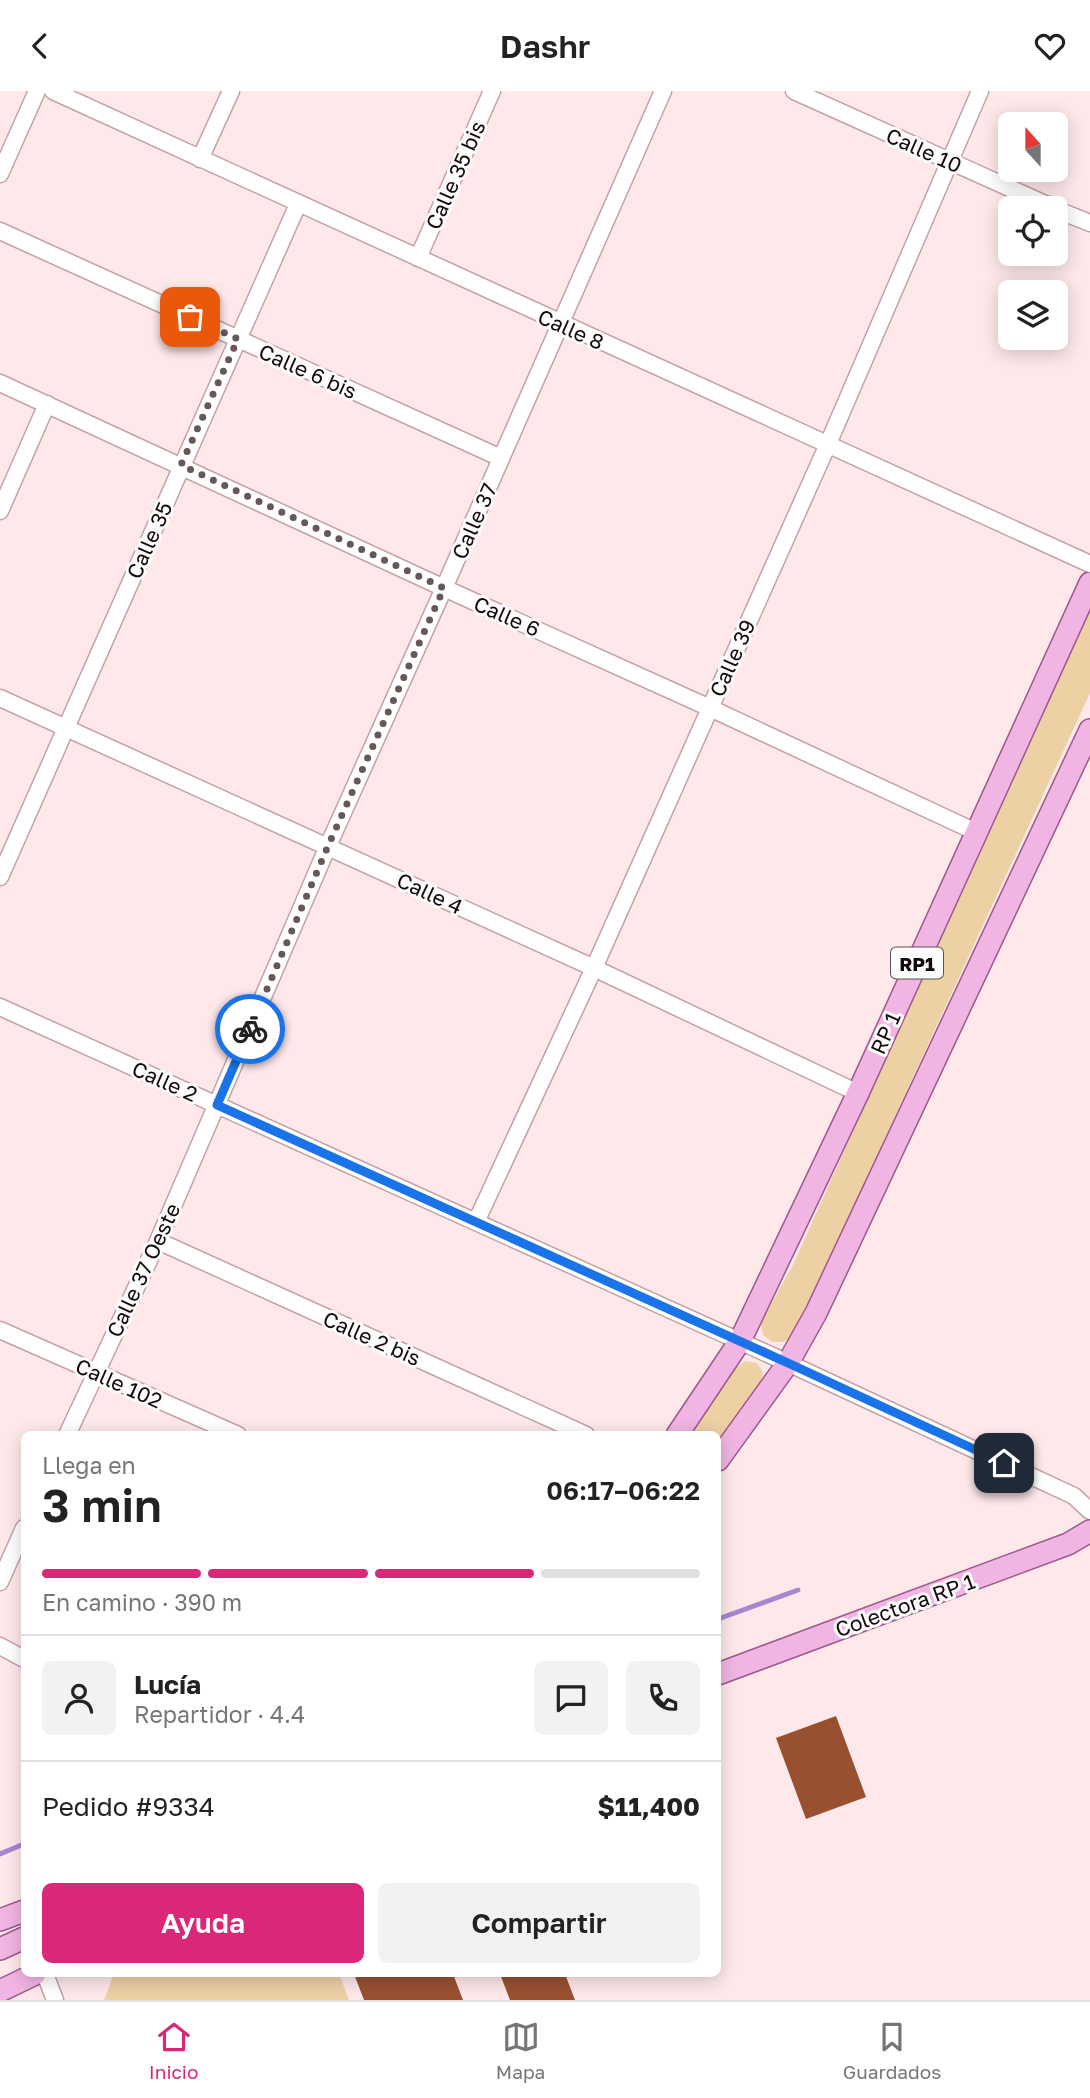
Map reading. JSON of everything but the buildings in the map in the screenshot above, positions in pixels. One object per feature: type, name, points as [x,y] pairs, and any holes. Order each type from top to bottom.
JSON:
[{"type":"main road","name":"RP 1","points":[[680,1431],[740,1341],[858,1093],[1090,583]]},
{"type":"main road","name":"RP1","points":[[721,1456],[788,1363],[816,1313],[1090,730]]},
{"type":"main road","name":"Colectora RP 1","points":[[721,1673],[1068,1544],[1090,1531]]},
{"type":"main road","points":[[0,1920],[21,1912]]},
{"type":"main road","points":[[0,1949],[21,1939]]},
{"type":"main road","points":[[0,1991],[29,1977]]},
{"type":"street","points":[[0,174],[37,91]]},
{"type":"street","name":"Calle 8","points":[[53,91],[1090,564]]},
{"type":"street","points":[[200,159],[231,91]]},
{"type":"street","name":"Calle 35 bis","points":[[418,258],[492,91]]},
{"type":"street","name":"Calle 37","points":[[217,1105],[328,846],[663,91]]},
{"type":"street","name":"Calle 10","points":[[794,91],[1026,196]]},
{"type":"street","name":"Calle 39","points":[[476,1222],[594,968],[828,444],[980,91]]},
{"type":"street","name":"Calle 35","points":[[0,877],[298,204]]},
{"type":"street","name":"Calle 10","points":[[1068,214],[1090,223]]},
{"type":"street","name":"Calle 10","points":[[1068,216],[1090,229]]},
{"type":"street","name":"Calle 6 bis","points":[[0,231],[501,458]]},
{"type":"street","name":"Calle 6","points":[[0,383],[976,832]]},
{"type":"street","points":[[0,511],[47,404]]},
{"type":"street","name":"Calle 4","points":[[0,698],[594,968],[858,1093]]},
{"type":"street","name":"Calle 2","points":[[0,1007],[788,1363],[1074,1496],[1090,1511]]},
{"type":"street","name":"Calle 37 Oeste","points":[[69,1431],[158,1241],[217,1105]]},
{"type":"street","name":"Calle 2 bis","points":[[158,1241],[577,1431]]},
{"type":"street","name":"Calle 102","points":[[0,1330],[216,1430]]},
{"type":"street","points":[[0,1582],[21,1535]]},
{"type":"street","points":[[0,1646],[21,1657]]},
{"type":"street","points":[[46,1977],[55,2000]]},
{"type":"shaded area","points":[[1090,601],[1090,693],[794,1335],[784,1342],[772,1342],[763,1335],[761,1323],[794,1263]]},
{"type":"shaded area","points":[[745,1361],[757,1363],[762,1373],[761,1384],[721,1439],[721,1431],[689,1431],[735,1368]]},
{"type":"shaded area","points":[[113,1977],[340,1977],[349,2000],[104,2000]]},
{"type":"waterway","points":[[721,1618],[798,1590]]},
{"type":"waterway","points":[[0,1854],[21,1845]]},
{"type":"way so far","points":[[190,317],[238,339],[181,465],[444,588],[328,846],[250,1029]]},
{"type":"route","points":[[250,1029],[217,1105],[1004,1463]]}]
